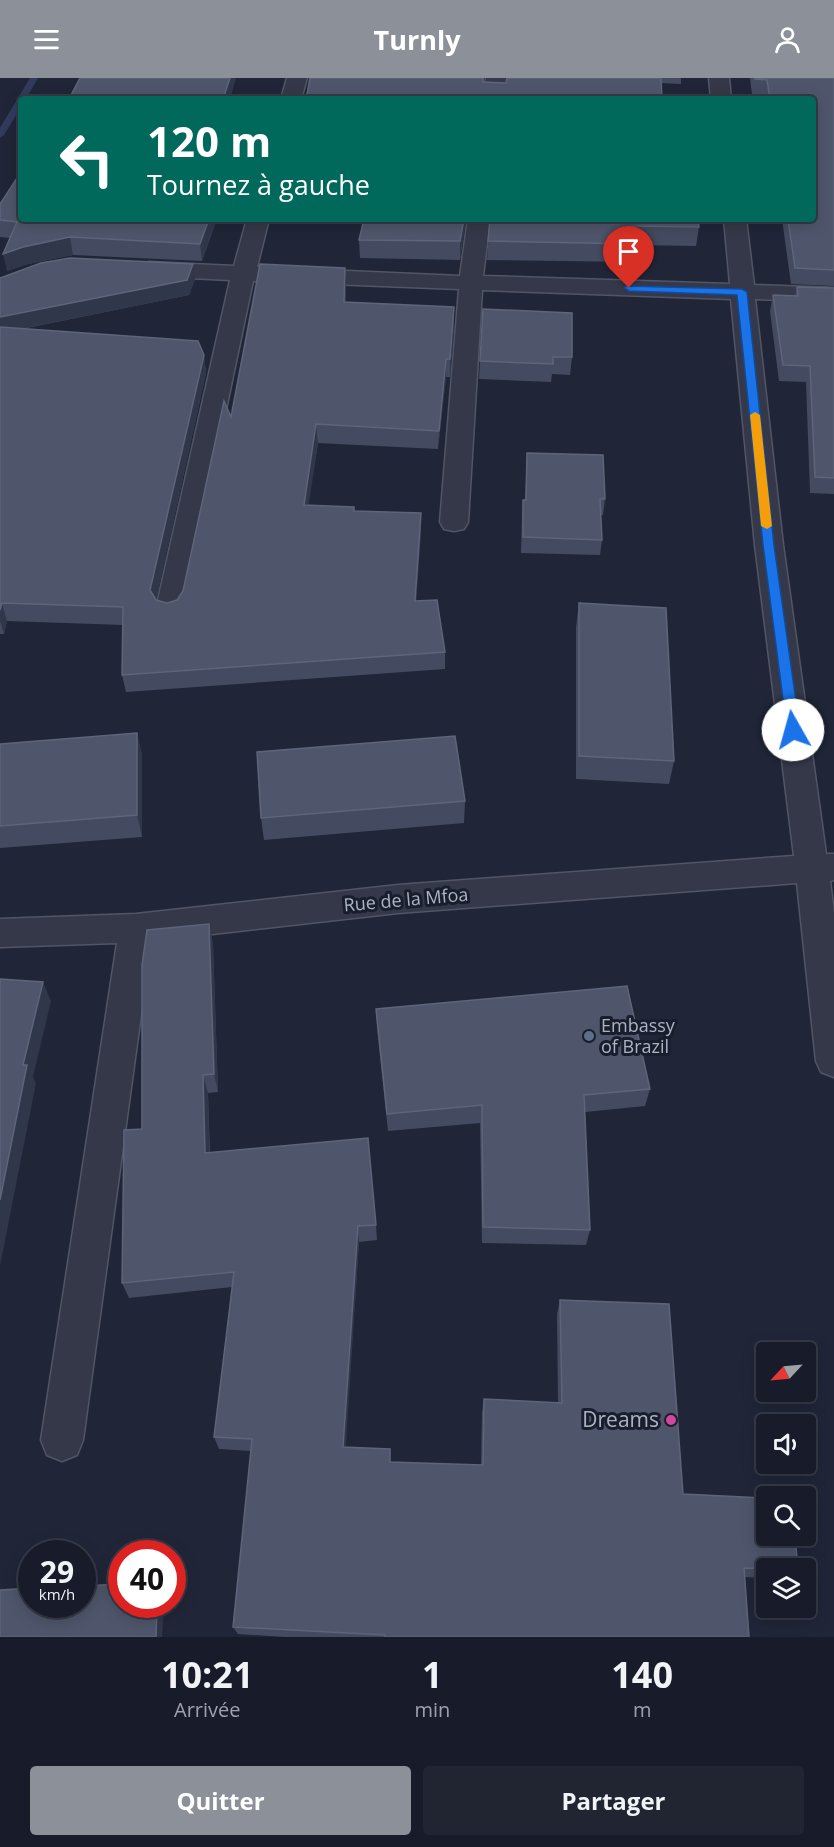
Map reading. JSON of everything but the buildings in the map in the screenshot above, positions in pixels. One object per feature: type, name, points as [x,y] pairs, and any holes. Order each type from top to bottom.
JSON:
[{"type":"street","points":[[292,96],[297,78]]},
{"type":"street","points":[[494,96],[496,78]]},
{"type":"street","points":[[719,78],[721,96]]},
{"type":"street","points":[[170,609],[243,274],[257,222]]},
{"type":"street","points":[[454,522],[471,283],[479,222]]},
{"type":"street","points":[[735,222],[769,545],[823,868],[834,1061]]},
{"type":"street","points":[[130,267],[243,274],[834,295]]},
{"type":"street","name":"Rue de la Mfoa","points":[[0,933],[136,928],[398,899],[823,868]]},
{"type":"street","points":[[62,1440],[136,928]]},
{"type":"waterway","points":[[24,96],[34,78]]},
{"type":"waterway","points":[[0,135],[18,105]]},
{"type":"slow traffic","points":[[755,415],[767,526]]},
{"type":"place","name":"Embassy of Brazil","points":[[589,1036]]},
{"type":"place","name":"Dreams","points":[[671,1420]]},
{"type":"route","points":[[629,288],[742,292],[769,545],[793,730]]}]
